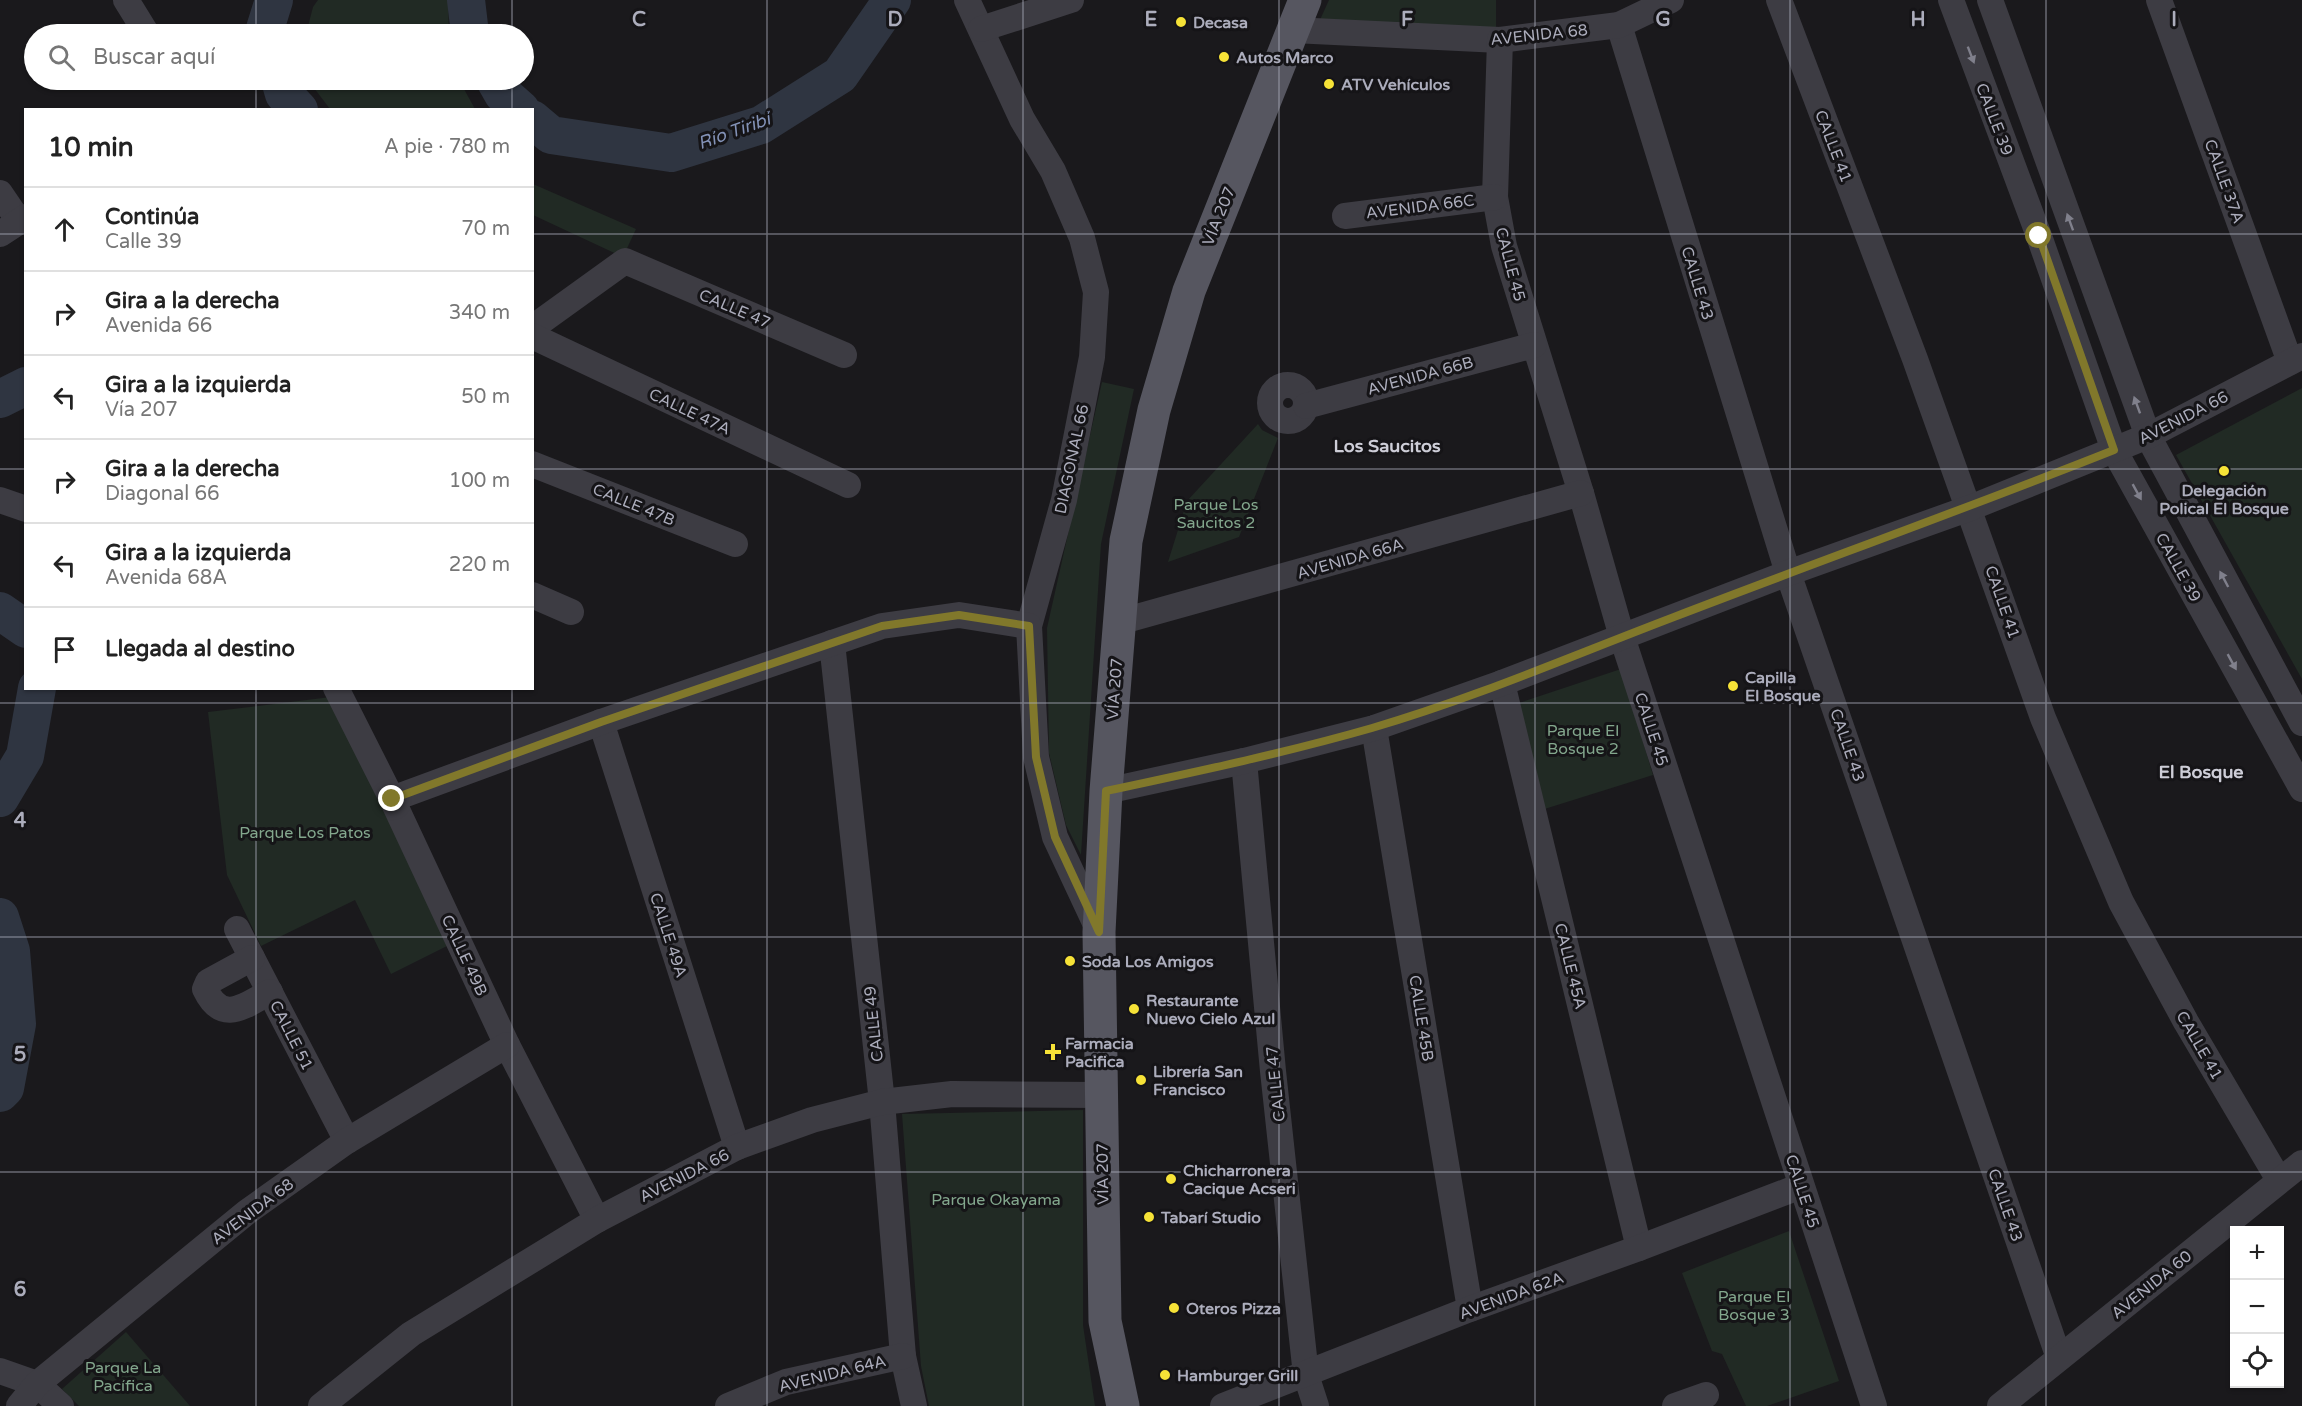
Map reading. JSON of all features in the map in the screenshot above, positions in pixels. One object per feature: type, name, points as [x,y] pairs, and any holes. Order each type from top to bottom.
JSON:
[{"type":"main road","name":"VÍA 207","points":[[1123,1406],[1105,1320],[1099,932],[1106,791],[1119,622],[1129,530],[1154,410],[1189,291],[1305,0]]},
{"type":"street","points":[[126,0],[141,24]]},
{"type":"street","name":"DIAGONAL 66","points":[[967,0],[1022,119],[1053,171],[1082,238],[1096,292],[1092,357],[1064,500],[1029,626],[1036,757],[1055,837],[1099,932]]},
{"type":"street","points":[[981,29],[1071,0]]},
{"type":"street","name":"AVENIDA 68","points":[[1293,30],[1500,40],[1618,25],[1671,0]]},
{"type":"street","name":"CALLE 41","points":[[1779,0],[1970,508],[2043,718],[2121,902],[2186,1022],[2279,1180]]},
{"type":"street","name":"CALLE 39","points":[[1950,0],[2039,236],[2114,450],[2302,789]]},
{"type":"street","name":"CALLE 39","points":[[1990,0],[2148,436],[2302,723]]},
{"type":"street","name":"CALLE 37A","points":[[2159,0],[2296,359]]},
{"type":"street","name":"CALLE 43","points":[[1618,25],[1788,573],[2059,1358]]},
{"type":"street","name":"CALLE 45","points":[[1500,40],[1496,197],[1504,246],[1581,494],[1622,637],[1874,1406]]},
{"type":"street","points":[[0,193],[15,224]]},
{"type":"street","name":"AVENIDA 66C","points":[[1345,216],[1496,197]]},
{"type":"street","name":"CALLE 47","points":[[534,326],[625,261],[844,355]]},
{"type":"street","name":"CALLE 47A","points":[[534,337],[848,485]]},
{"type":"street","name":"AVENIDA 66B","points":[[1306,406],[1534,345]]},
{"type":"street","name":"AVENIDA 66","points":[[1106,791],[1244,761],[1374,728],[1502,684],[1788,573],[1970,508],[2114,450],[2148,436],[2296,359]]},
{"type":"street","name":"CALLE 47B","points":[[534,465],[735,544]]},
{"type":"street","name":"AVENIDA 66A","points":[[1119,622],[1581,494]]},
{"type":"street","points":[[0,500],[24,508]]},
{"type":"street","points":[[534,596],[571,612]]},
{"type":"street","points":[[392,799],[601,722],[882,626],[959,615],[1029,626]]},
{"type":"street","name":"CALLE 49","points":[[832,643],[882,1102],[903,1356],[914,1406]]},
{"type":"street","name":"CALLE 45A","points":[[1502,684],[1639,1248]]},
{"type":"street","name":"CALLE 49B","points":[[337,690],[392,799],[507,1045],[597,1220]]},
{"type":"street","name":"CALLE 49A","points":[[601,722],[737,1147]]},
{"type":"street","name":"CALLE 45B","points":[[1374,728],[1470,1309]]},
{"type":"street","name":"CALLE 47","points":[[1244,761],[1273,1071],[1306,1374],[1316,1406]]},
{"type":"street","name":"CALLE 51","points":[[237,929],[347,1141]]},
{"type":"street","points":[[252,958],[208,982],[205,989],[209,998],[224,1010],[236,1010],[270,992]]},
{"type":"street","name":"AVENIDA 68","points":[[19,1406],[37,1384],[247,1212],[347,1141],[507,1045]]},
{"type":"street","name":"AVENIDA 66","points":[[321,1406],[411,1334],[597,1220],[737,1147],[812,1120],[882,1102],[952,1094],[1101,1095]]},
{"type":"street","name":"AVENIDA 60","points":[[2000,1406],[2302,1162]]},
{"type":"street","name":"AVENIDA 62A","points":[[1223,1406],[1470,1309],[1801,1186]]},
{"type":"street","name":"AVENIDA 64A","points":[[728,1406],[786,1382],[903,1356]]},
{"type":"street","points":[[0,1371],[37,1384],[61,1406]]},
{"type":"street","points":[[1675,1406],[1706,1395]]},
{"type":"green space","points":[[318,0],[448,0],[449,24],[309,24],[313,7]]},
{"type":"green space","points":[[1329,0],[1496,0],[1496,32],[1319,22]]},
{"type":"green space","points":[[316,90],[465,90],[474,108],[329,108]]},
{"type":"green space","points":[[534,184],[636,229],[623,257],[534,215]]},
{"type":"green space","points":[[1102,382],[1134,389],[1101,544],[1081,855],[1066,825],[1049,753],[1047,628]]},
{"type":"green space","points":[[2302,388],[2302,679],[2176,455]]},
{"type":"green space","name":"Parque Los Saucitos 2","points":[[1258,424],[1262,430],[1278,438],[1239,537],[1168,562],[1187,501]]},
{"type":"green space","name":"Parque El Bosque 2","points":[[1621,669],[1653,775],[1535,812],[1507,707]]},
{"type":"green space","name":"Parque Los Patos","points":[[331,697],[451,944],[391,974],[355,900],[261,946],[227,875],[208,712]]},
{"type":"green space","name":"Parque Okayama","points":[[1083,1110],[1083,1325],[1095,1406],[929,1406],[921,1366],[902,1114]]},
{"type":"green space","name":"Parque El Bosque 3","points":[[1789,1231],[1839,1381],[1767,1406],[1746,1406],[1722,1354],[1712,1351],[1682,1273]]},
{"type":"green space","name":"Parque La Pacífica","points":[[126,1332],[190,1406],[79,1406],[62,1389]]},
{"type":"waterway","name":"Río Tiribí","points":[[267,24],[274,0]]},
{"type":"waterway","name":"Río Tiribí","points":[[466,0],[469,24]]},
{"type":"waterway","name":"Río Tiribí","points":[[534,121],[551,135],[671,153],[761,125],[840,75],[892,0]]},
{"type":"waterway","name":"Río Tiribí","points":[[283,90],[297,108]]},
{"type":"waterway","name":"Río Tiribí","points":[[501,90],[519,108]]},
{"type":"waterway","name":"Río Tiribí","points":[[0,399],[24,387]]},
{"type":"waterway","name":"Río Tiribí","points":[[0,611],[24,628]]},
{"type":"waterway","name":"Río Tiribí","points":[[0,798],[25,756],[37,690]]},
{"type":"waterway","name":"Río Tiribí","points":[[0,917],[11,951],[17,1024],[5,1088],[0,1093]]},
{"type":"place","name":"Decasa","points":[[1181,22]]},
{"type":"place","name":"Autos Marco","points":[[1224,57]]},
{"type":"place","name":"ATV Vehículos","points":[[1329,84]]},
{"type":"place","name":"Delegación Polical El Bosque","points":[[2224,471]]},
{"type":"place","name":"Capilla El Bosque","points":[[1733,686]]},
{"type":"place","name":"Soda Los Amigos","points":[[1070,961]]},
{"type":"place","name":"Restaurante Nuevo Cielo Azul","points":[[1134,1009]]},
{"type":"place","name":"Farmacia Pacifica","points":[[1053,1052]]},
{"type":"place","name":"Librería San Francisco","points":[[1141,1080]]},
{"type":"place","name":"Chicharronera Cacique Acseri","points":[[1171,1179]]},
{"type":"place","name":"Tabarí Studio","points":[[1149,1217]]},
{"type":"place","name":"Oteros Pizza","points":[[1174,1308]]},
{"type":"place","name":"Hamburger Grill","points":[[1165,1375]]},
{"type":"district","name":"Los Saucitos","points":[[1387,446]]},
{"type":"district","name":"El Bosque","points":[[2201,772]]},
{"type":"route","points":[[392,799],[601,722],[882,626],[959,615],[1029,626],[1036,757],[1055,837],[1099,932],[1106,791],[1244,761],[1374,728],[1502,684],[1788,573],[1970,508],[2114,450],[2039,236]]}]
